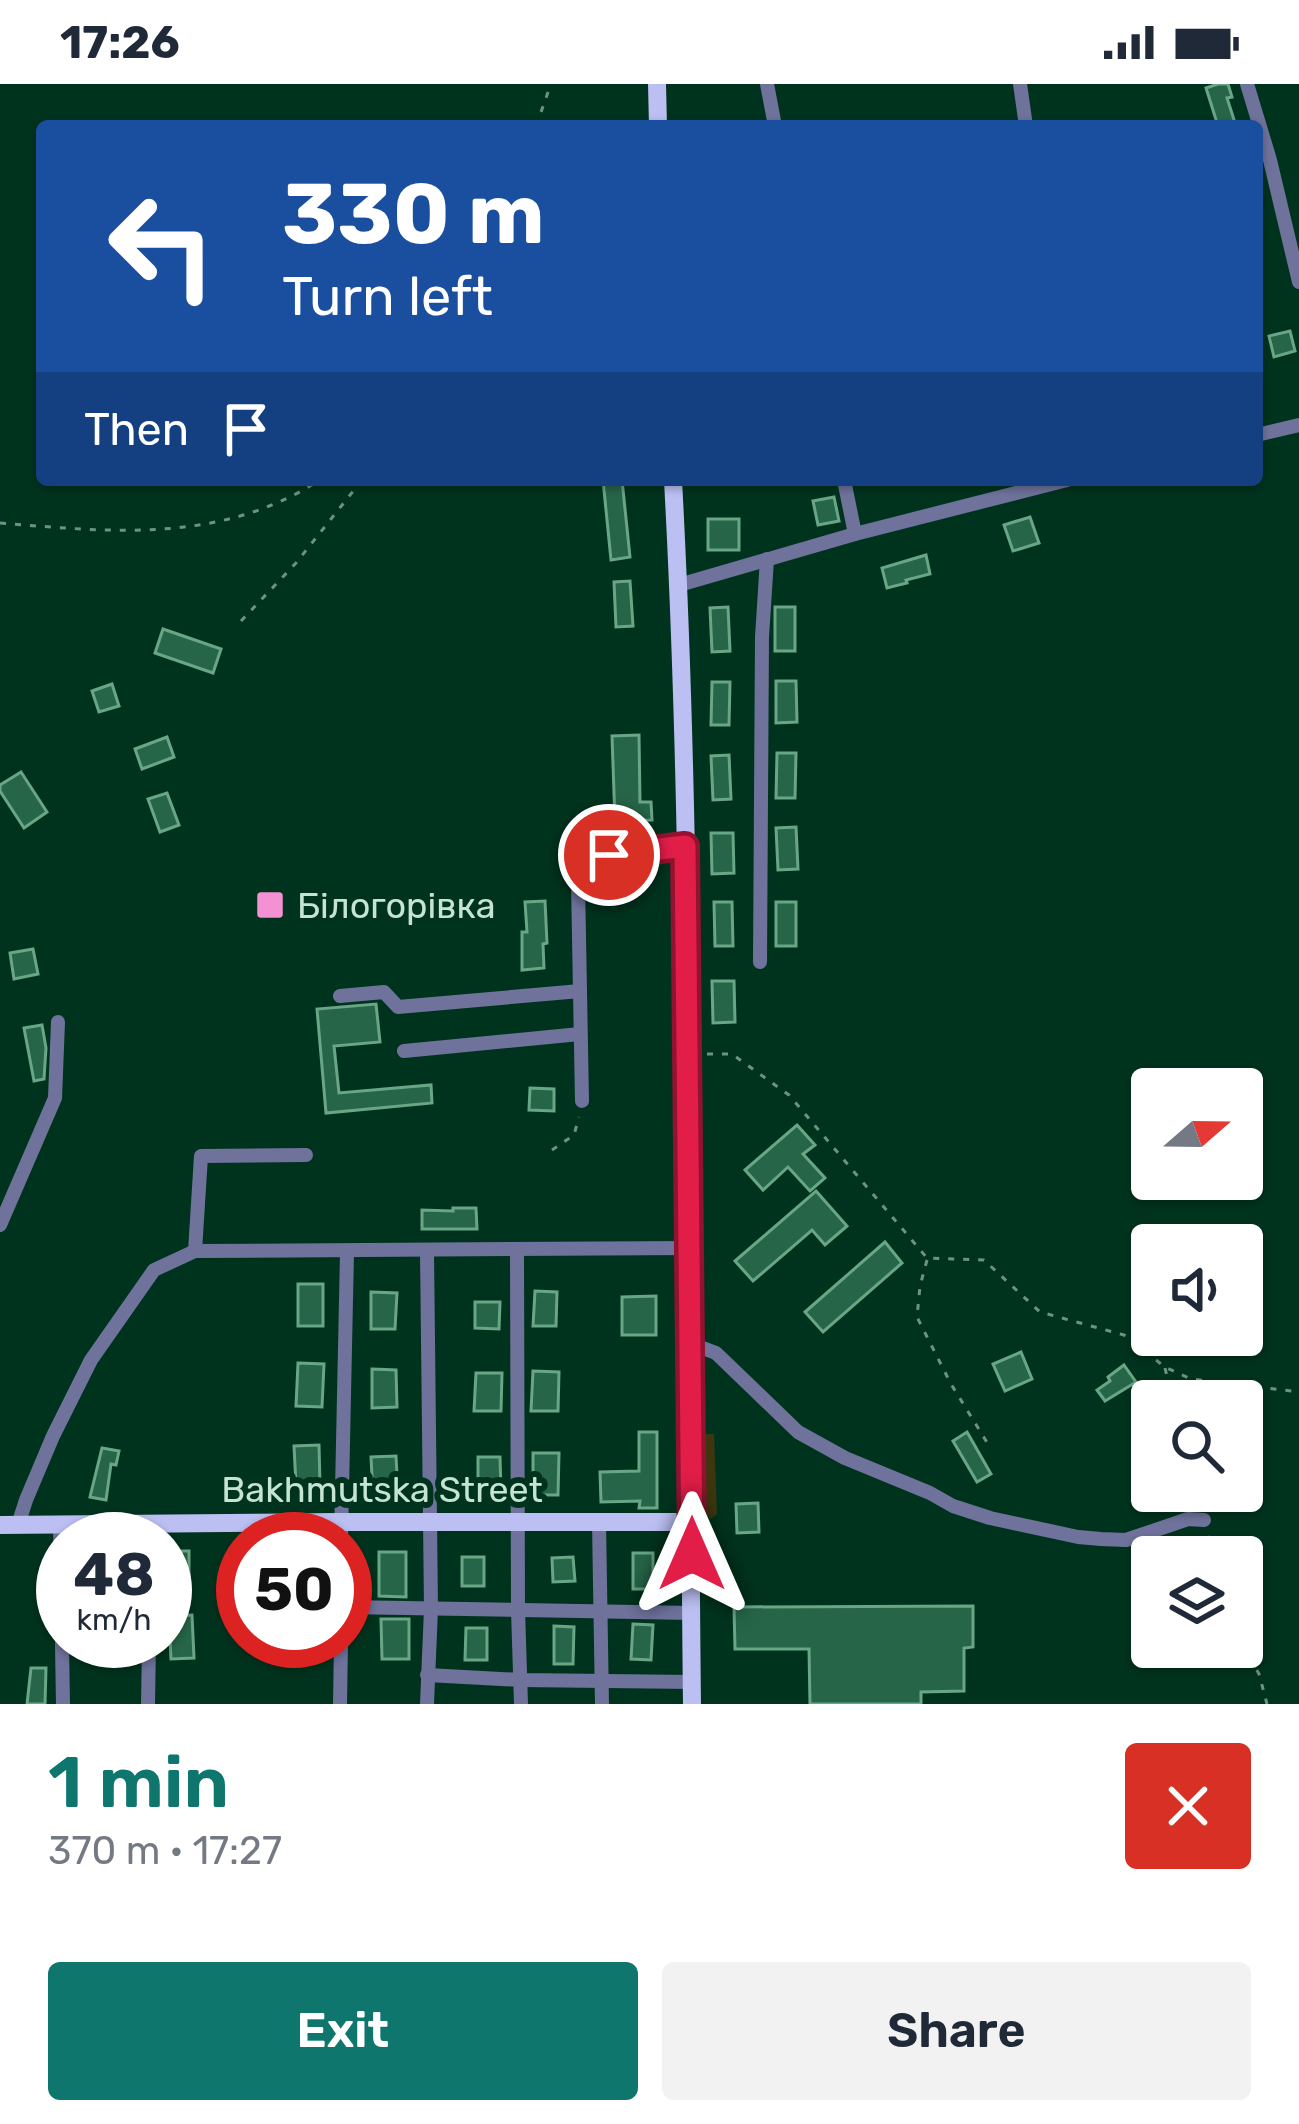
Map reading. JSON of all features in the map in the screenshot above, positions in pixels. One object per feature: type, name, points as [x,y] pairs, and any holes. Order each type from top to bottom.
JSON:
[{"type":"main road","points":[[656,84],[658,120]]},
{"type":"main road","points":[[673,486],[685,846],[692,1704]]},
{"type":"main road","name":"Bakhmutska Street","points":[[372,1525],[429,1515],[518,1523],[691,1522]]},
{"type":"street","points":[[767,84],[774,120]]},
{"type":"street","points":[[1020,84],[1025,120]]},
{"type":"street","points":[[1247,84],[1258,120]]},
{"type":"street","points":[[1263,137],[1299,282]]},
{"type":"street","points":[[1263,434],[1299,425]]},
{"type":"street","points":[[845,486],[855,534]]},
{"type":"street","points":[[679,585],[1043,486]]},
{"type":"street","points":[[760,962],[762,637],[767,559]]},
{"type":"street","points":[[582,1101],[578,882],[609,855],[685,846]]},
{"type":"street","points":[[340,995],[384,992],[398,1007],[580,991]]},
{"type":"street","points":[[0,1225],[55,1098],[58,1022]]},
{"type":"street","points":[[404,1051],[580,1034]]},
{"type":"street","points":[[195,1251],[201,1156],[306,1155]]},
{"type":"street","points":[[9,1526],[26,1500],[91,1360],[154,1270],[195,1251],[690,1249]]},
{"type":"street","points":[[427,1250],[428,1704]]},
{"type":"street","points":[[517,1250],[521,1704]]},
{"type":"street","points":[[341,1512],[346,1252]]},
{"type":"street","points":[[690,1346],[716,1353],[799,1432],[844,1458],[953,1506],[990,1518],[1101,1539],[1126,1540],[1189,1519],[1204,1520]]},
{"type":"street","points":[[599,1522],[602,1704]]},
{"type":"street","points":[[372,1608],[692,1613]]},
{"type":"street","points":[[62,1668],[63,1704]]},
{"type":"street","points":[[148,1704],[149,1668]]},
{"type":"street","points":[[340,1704],[341,1668]]},
{"type":"street","points":[[427,1675],[692,1682]]},
{"type":"path","points":[[538,120],[551,84]]},
{"type":"path","points":[[0,523],[92,531],[200,525],[282,502],[310,486]]},
{"type":"path","points":[[241,621],[296,563],[357,486]]},
{"type":"path","points":[[688,1054],[731,1054],[789,1095],[927,1258],[984,1260],[1040,1312],[1124,1335],[1165,1367],[1191,1379],[1299,1392]]},
{"type":"path","points":[[552,1150],[574,1135],[582,1101]]},
{"type":"path","points":[[927,1258],[917,1317],[988,1444]]},
{"type":"path","points":[[1165,1367],[1168,1380]]},
{"type":"path","points":[[1256,1668],[1267,1704]]},
{"type":"shaded area","points":[[705,1434],[714,1434],[717,1514],[711,1519],[702,1512],[699,1441]]},
{"type":"building","points":[[1228,84],[1234,120],[1216,120],[1206,88]]},
{"type":"building","points":[[1290,331],[1295,351],[1274,357],[1269,336]]},
{"type":"building","points":[[604,486],[623,486],[630,557],[611,560]]},
{"type":"building","points":[[834,497],[839,521],[818,525],[813,501]]},
{"type":"building","points":[[1030,517],[1039,543],[1013,551],[1004,525]]},
{"type":"building","points":[[708,519],[739,519],[739,550],[708,550]]},
{"type":"building","points":[[926,555],[930,574],[887,588],[882,568]]},
{"type":"building","points":[[630,581],[633,626],[616,627],[614,582]]},
{"type":"building","points":[[728,607],[730,651],[712,652],[710,608]]},
{"type":"building","points":[[775,607],[795,607],[795,651],[775,651]]},
{"type":"building","points":[[163,629],[221,649],[213,673],[155,653]]},
{"type":"building","points":[[776,681],[796,681],[797,722],[776,723]]},
{"type":"building","points":[[712,682],[730,682],[729,725],[711,725]]},
{"type":"building","points":[[112,684],[119,706],[99,712],[92,691]]},
{"type":"building","points":[[639,735],[640,802],[651,802],[652,820],[615,821],[612,736]]},
{"type":"building","points":[[167,737],[174,757],[142,769],[135,749]]},
{"type":"building","points":[[777,753],[796,753],[795,798],[776,798]]},
{"type":"building","points":[[729,755],[731,799],[713,800],[711,756]]},
{"type":"building","points":[[21,772],[47,812],[24,828],[0,791],[0,785]]},
{"type":"building","points":[[167,793],[179,825],[160,832],[148,799]]},
{"type":"building","points":[[796,827],[798,869],[778,870],[776,828]]},
{"type":"building","points":[[711,833],[733,833],[734,873],[712,874]]},
{"type":"building","points":[[545,901],[544,968],[522,970],[525,902]]},
{"type":"building","points":[[714,902],[732,902],[733,946],[715,946]]},
{"type":"building","points":[[776,902],[796,902],[796,946],[776,946]]},
{"type":"building","points":[[33,949],[38,974],[14,979],[10,953]]},
{"type":"building","points":[[712,981],[734,981],[735,1022],[713,1023]]},
{"type":"building","points":[[376,1004],[380,1042],[334,1046],[339,1093],[431,1085],[432,1103],[326,1113],[317,1009]]},
{"type":"building","points":[[42,1025],[44,1079],[34,1081],[24,1028]]},
{"type":"building","points":[[530,1088],[554,1089],[554,1111],[529,1110]]},
{"type":"building","points":[[797,1125],[815,1145],[803,1154],[825,1178],[810,1191],[788,1167],[763,1190],[745,1170]]},
{"type":"building","points":[[816,1191],[847,1226],[825,1245],[812,1230],[753,1281],[735,1261]]},
{"type":"building","points":[[476,1208],[477,1229],[422,1229],[422,1210]]},
{"type":"building","points":[[885,1242],[902,1263],[823,1332],[805,1312]]},
{"type":"building","points":[[298,1284],[323,1284],[323,1326],[298,1326]]},
{"type":"building","points":[[535,1291],[557,1292],[556,1326],[533,1326]]},
{"type":"building","points":[[371,1292],[397,1293],[395,1329],[371,1329]]},
{"type":"building","points":[[656,1296],[656,1335],[622,1335],[622,1297]]},
{"type":"building","points":[[475,1302],[500,1302],[499,1329],[475,1328]]},
{"type":"building","points":[[1021,1352],[1032,1379],[1005,1391],[993,1364]]},
{"type":"building","points":[[298,1363],[324,1364],[322,1407],[296,1406]]},
{"type":"building","points":[[1124,1365],[1135,1380],[1105,1401],[1097,1390],[1110,1381],[1108,1377]]},
{"type":"building","points":[[372,1369],[396,1370],[397,1407],[372,1408]]},
{"type":"building","points":[[533,1371],[559,1372],[558,1411],[531,1411]]},
{"type":"building","points":[[476,1373],[502,1373],[501,1411],[474,1411]]},
{"type":"building","points":[[639,1432],[657,1432],[657,1508],[639,1508],[640,1501],[601,1502],[600,1472],[639,1471]]},
{"type":"building","points":[[967,1432],[991,1474],[977,1482],[953,1441]]},
{"type":"building","points":[[319,1445],[320,1484],[296,1485],[294,1446]]},
{"type":"building","points":[[102,1448],[119,1451],[116,1465],[111,1464],[106,1500],[90,1497]]},
{"type":"building","points":[[533,1453],[559,1453],[558,1495],[533,1495]]},
{"type":"building","points":[[396,1456],[398,1494],[373,1496],[371,1457]]},
{"type":"building","points":[[478,1457],[500,1457],[501,1493],[478,1493]]},
{"type":"building","points":[[758,1503],[759,1532],[737,1533],[736,1504]]},
{"type":"building","points":[[379,1552],[406,1552],[406,1597],[379,1596]]},
{"type":"building","points":[[633,1553],[653,1553],[653,1589],[633,1589]]},
{"type":"building","points":[[462,1557],[484,1557],[484,1586],[462,1586]]},
{"type":"building","points":[[573,1557],[575,1581],[553,1582],[552,1558]]},
{"type":"building","points":[[973,1606],[973,1647],[964,1648],[964,1691],[921,1692],[921,1704],[810,1704],[809,1649],[735,1649],[734,1607]]},
{"type":"building","points":[[381,1619],[409,1619],[409,1659],[382,1659]]},
{"type":"building","points":[[633,1624],[653,1625],[651,1660],[631,1659]]},
{"type":"building","points":[[554,1626],[574,1627],[573,1664],[554,1664]]},
{"type":"building","points":[[466,1628],[487,1628],[487,1660],[465,1660]]},
{"type":"building","points":[[31,1668],[46,1668],[45,1704],[27,1704]]},
{"type":"place","name":"Білогорівка","points":[[270,905]]},
{"type":"route","points":[[609,855],[685,846],[692,1554]]}]
